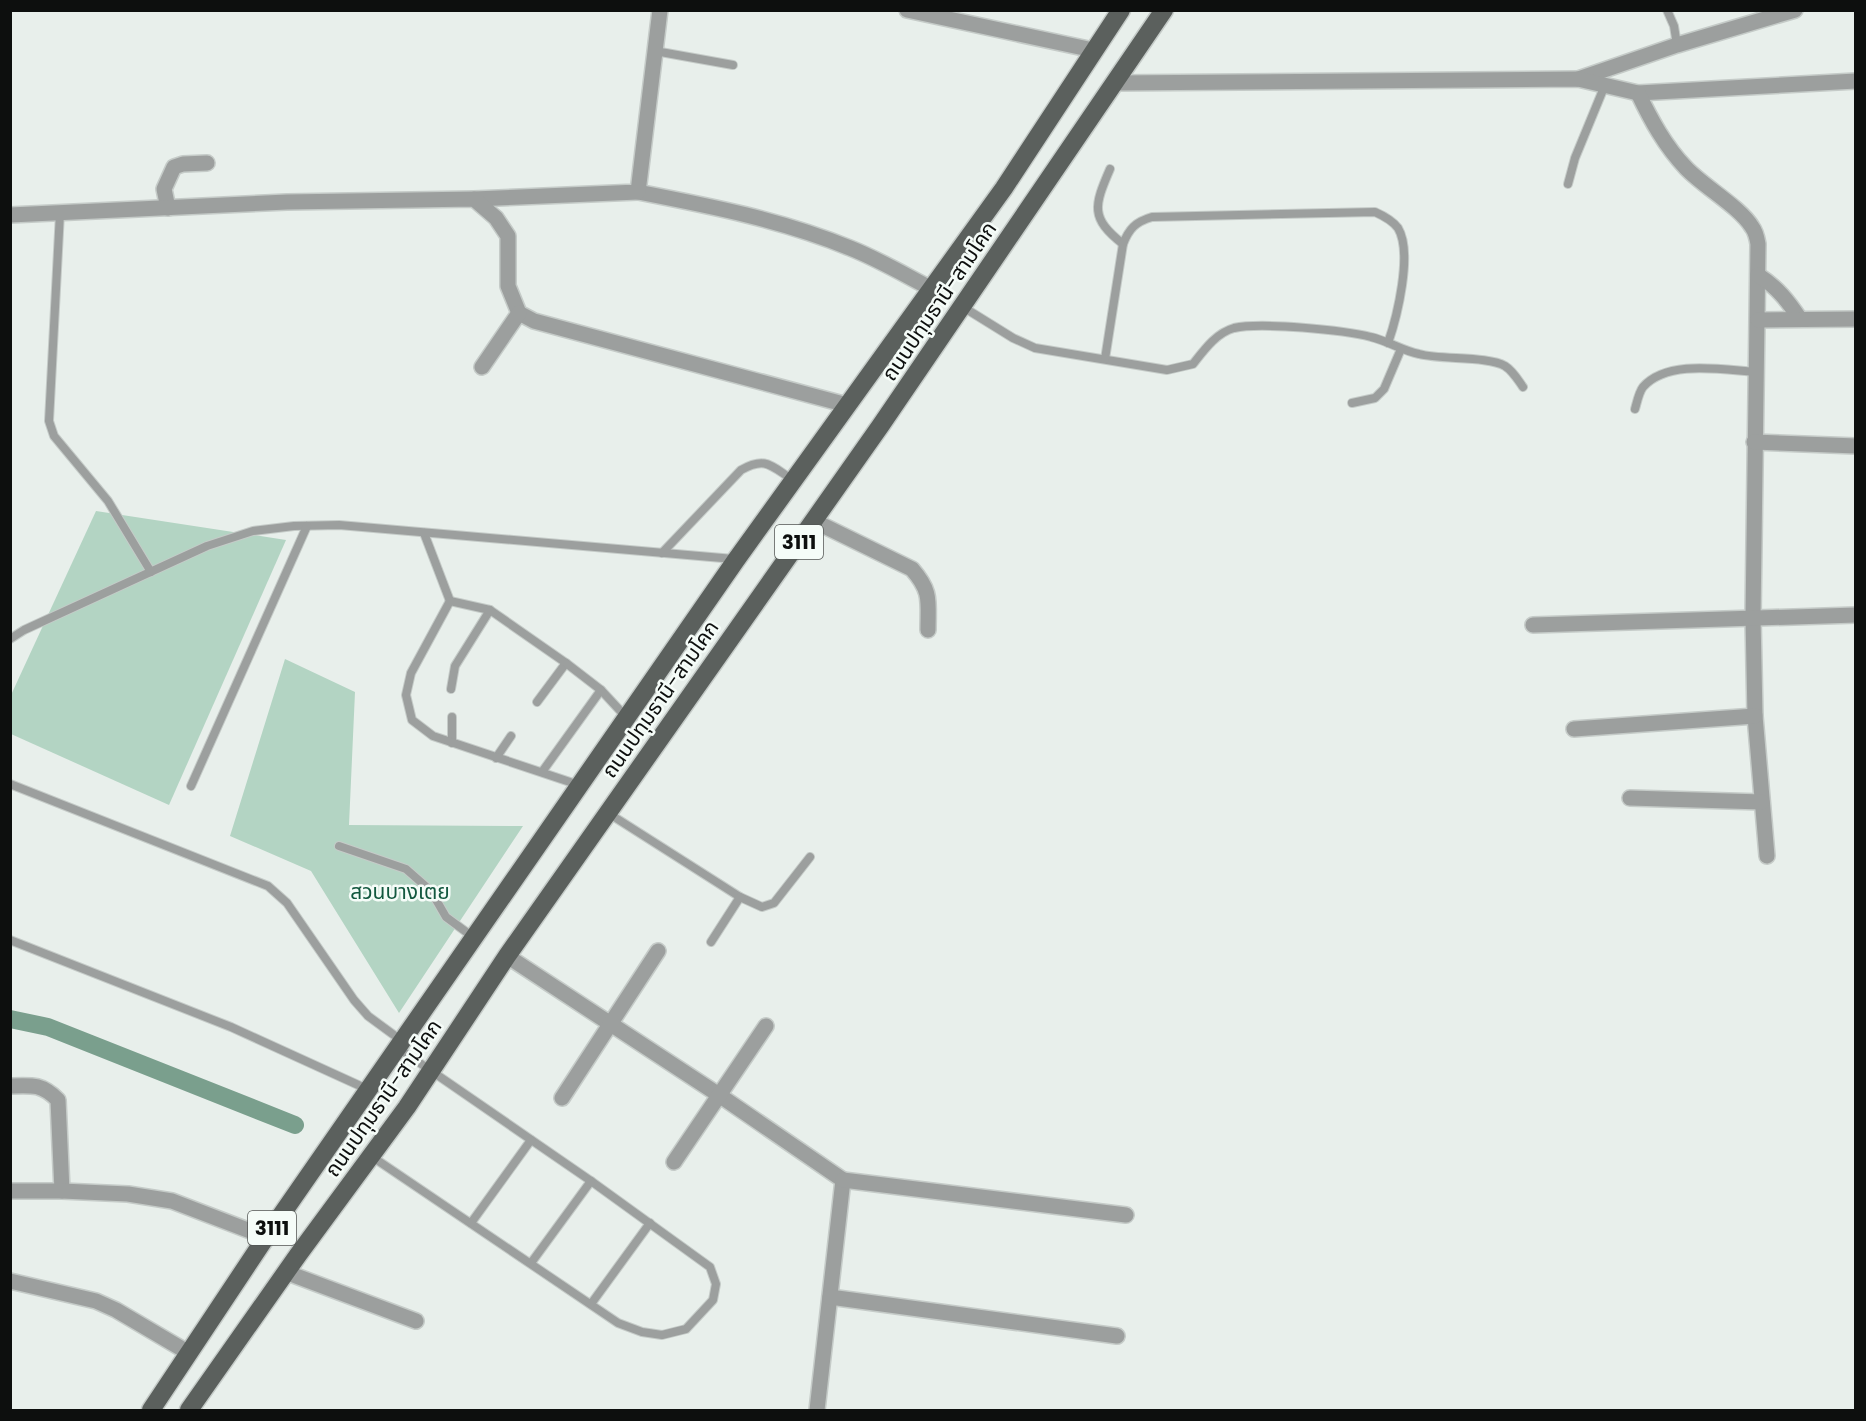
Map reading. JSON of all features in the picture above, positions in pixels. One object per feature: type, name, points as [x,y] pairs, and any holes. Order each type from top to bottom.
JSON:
[{"type":"main road","name":"ถนนปทุมธานี-สามโคก","points":[[151,1410],[266,1237],[736,560],[1004,188],[1121,10]]},
{"type":"main road","name":"ถนนปทุมธานี-สามโคก","points":[[189,1410],[431,1071],[507,956],[963,307],[1164,10]]},
{"type":"street","points":[[638,192],[660,10]]},
{"type":"street","points":[[907,10],[1093,50]]},
{"type":"street","points":[[1578,79],[1755,16],[1795,10]]},
{"type":"street","points":[[1115,83],[1578,79],[1638,93],[1856,81]]},
{"type":"street","points":[[1638,93],[1654,126],[1686,168],[1746,218],[1754,229],[1758,244],[1753,618],[1755,716],[1767,856]]},
{"type":"street","points":[[168,207],[164,189],[174,167],[183,164],[207,163]]},
{"type":"street","points":[[10,215],[287,202],[474,199],[638,192],[731,210],[802,230],[852,248],[932,289]]},
{"type":"street","points":[[474,199],[496,218],[508,236],[508,286],[519,313],[534,321],[847,405]]},
{"type":"street","points":[[1758,275],[1774,285],[1800,320]]},
{"type":"street","points":[[482,367],[519,313]]},
{"type":"street","points":[[1758,320],[1856,319]]},
{"type":"street","points":[[1754,442],[1856,446]]},
{"type":"street","points":[[813,521],[912,568],[924,582],[928,595],[928,630]]},
{"type":"street","points":[[1533,625],[1856,615]]},
{"type":"street","points":[[1574,729],[1755,716]]},
{"type":"street","points":[[1630,798],[1762,802]]},
{"type":"street","points":[[562,1098],[658,951]]},
{"type":"street","points":[[507,956],[719,1095],[843,1180],[1126,1215]]},
{"type":"street","points":[[674,1162],[766,1026]]},
{"type":"street","points":[[10,1086],[34,1085],[48,1091],[58,1100],[62,1191]]},
{"type":"street","points":[[817,1410],[843,1180]]},
{"type":"street","points":[[10,1191],[128,1194],[172,1201],[266,1237]]},
{"type":"street","points":[[288,1273],[416,1321]]},
{"type":"street","points":[[10,1281],[96,1301],[116,1310],[189,1353]]},
{"type":"street","points":[[830,1297],[1117,1336]]},
{"type":"lane","points":[[1668,10],[1674,26],[1677,45]]},
{"type":"lane","points":[[655,51],[733,65]]},
{"type":"lane","points":[[1568,184],[1575,158],[1605,85]]},
{"type":"lane","points":[[1110,169],[1100,192],[1098,206],[1100,222],[1123,244]]},
{"type":"lane","points":[[1105,359],[1123,244],[1129,230],[1139,221],[1152,218],[1375,212],[1390,220],[1399,229],[1404,247],[1400,300],[1388,343]]},
{"type":"lane","points":[[60,213],[49,421],[54,436],[108,501],[151,572]]},
{"type":"lane","points":[[963,307],[1012,338],[1035,348],[1167,370],[1193,364],[1207,346],[1220,335],[1234,328],[1270,326],[1358,334],[1420,355],[1505,365],[1522,387]]},
{"type":"lane","points":[[1352,403],[1375,398],[1384,389],[1401,349]]},
{"type":"lane","points":[[1635,409],[1641,388],[1668,372],[1697,368],[1756,372]]},
{"type":"lane","points":[[662,553],[736,475],[754,462],[765,462],[793,480]]},
{"type":"lane","points":[[10,639],[24,630],[207,546],[253,531],[339,525],[736,560]]},
{"type":"lane","points":[[191,786],[307,526]]},
{"type":"lane","points":[[424,533],[450,601],[411,673],[406,695],[412,720],[433,736],[581,785]]},
{"type":"lane","points":[[450,601],[490,610],[601,690],[627,718]]},
{"type":"lane","points":[[450,689],[455,666],[490,610]]},
{"type":"lane","points":[[537,702],[566,663]]},
{"type":"lane","points":[[542,772],[601,690]]},
{"type":"lane","points":[[452,717],[452,743]]},
{"type":"lane","points":[[496,758],[511,736]]},
{"type":"lane","points":[[10,784],[268,886],[287,903],[354,1000],[368,1016],[431,1071],[591,1181],[710,1268],[716,1284],[713,1300],[686,1329],[662,1335],[642,1332],[618,1323],[372,1155]]},
{"type":"lane","points":[[608,813],[740,897],[762,907],[774,903],[810,857]]},
{"type":"lane","points":[[339,846],[406,869],[431,891],[446,917],[474,938]]},
{"type":"lane","points":[[711,942],[740,897]]},
{"type":"lane","points":[[10,940],[231,1027],[369,1090]]},
{"type":"lane","points":[[471,1223],[531,1140]]},
{"type":"lane","points":[[531,1263],[591,1181]]},
{"type":"lane","points":[[591,1304],[650,1223]]},
{"type":"green space","points":[[96,511],[286,540],[169,805],[11,734],[11,695]]},
{"type":"green space","name":"สวนบางเตย","points":[[285,659],[355,692],[349,825],[523,826],[399,1013],[311,871],[230,836]]},
{"type":"waterway","points":[[10,1019],[48,1027],[295,1125]]}]
